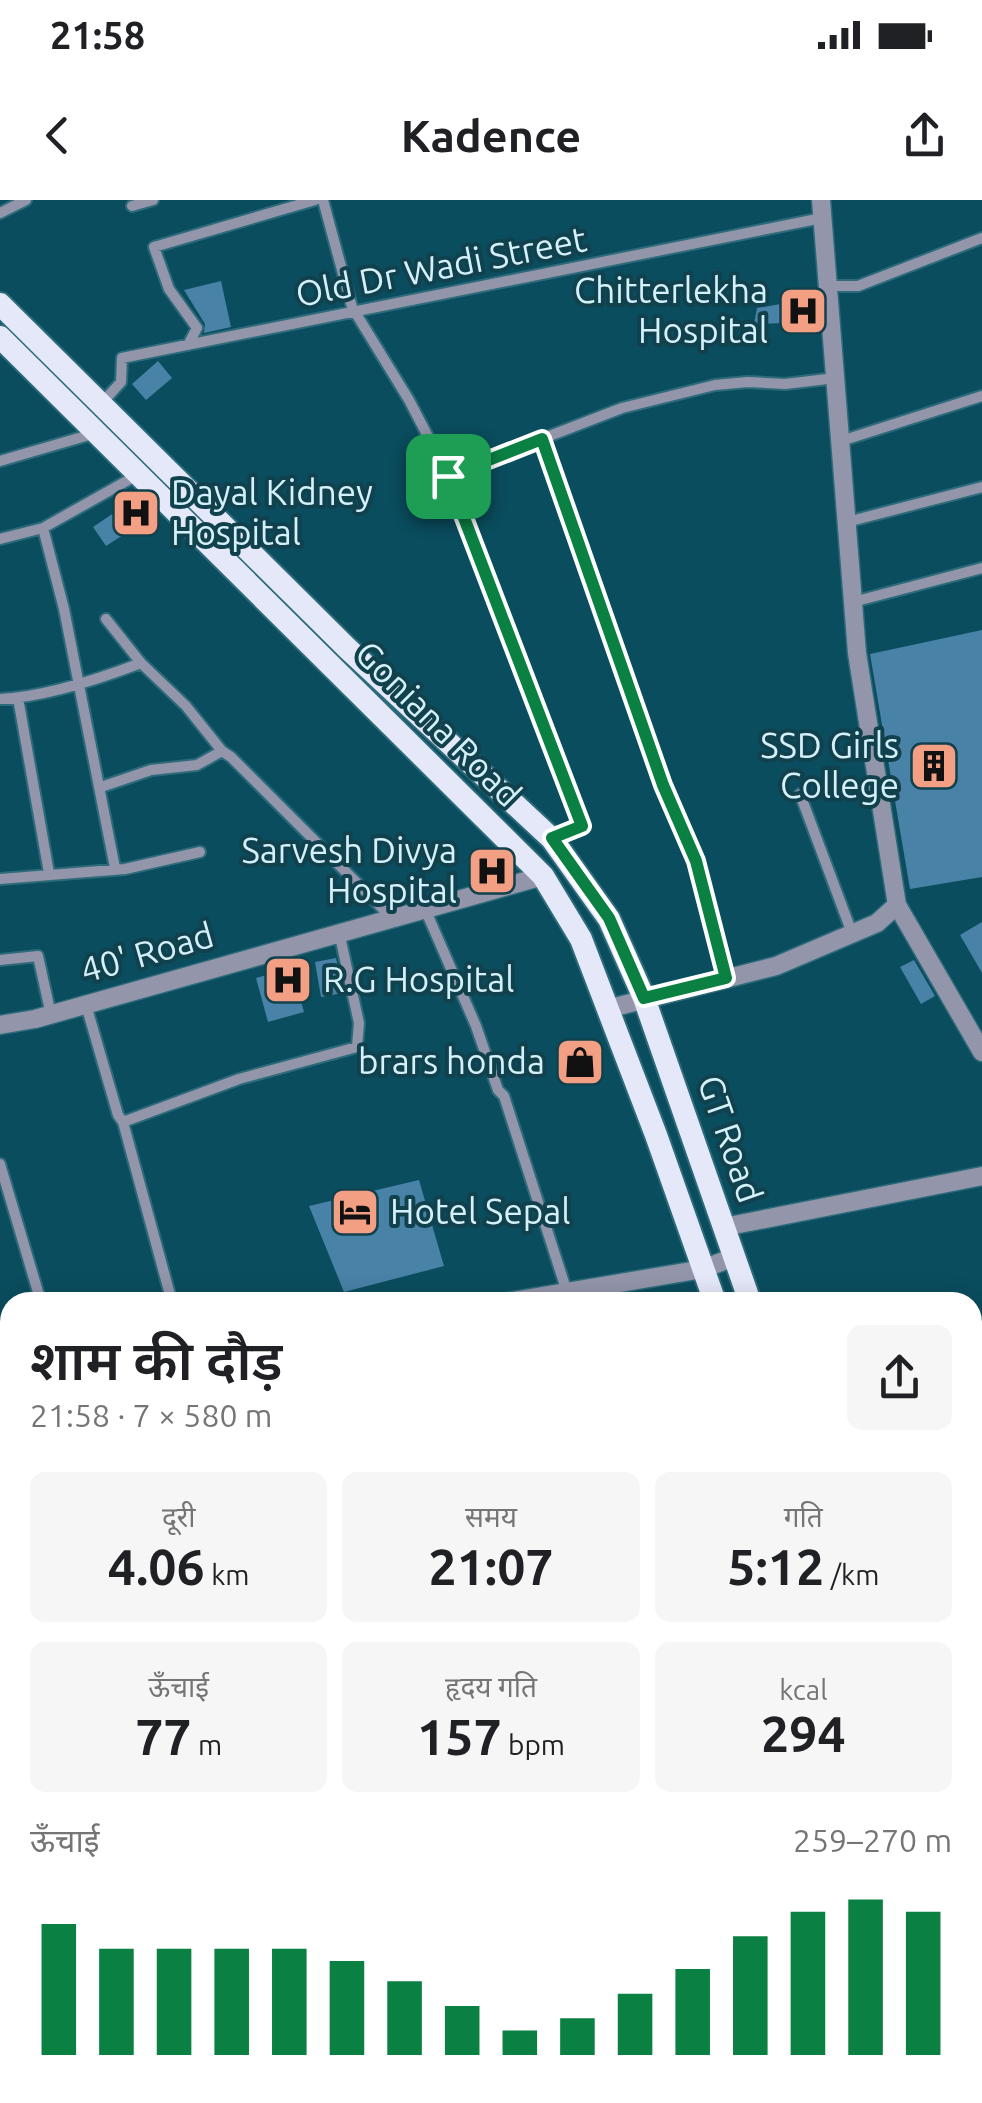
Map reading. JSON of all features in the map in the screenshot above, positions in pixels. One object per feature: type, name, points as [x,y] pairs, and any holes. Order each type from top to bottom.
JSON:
[{"type":"main road","name":"Goniana Road","points":[[0,304],[101,404],[146,464],[413,750],[543,876],[581,939],[712,1292]]},
{"type":"main road","name":"Goniana Road","points":[[0,337],[97,433],[146,464],[552,838],[609,918],[644,998]]},
{"type":"main road","name":"GT Road","points":[[644,998],[747,1292]]},
{"type":"street","points":[[0,213],[26,200]]},
{"type":"street","points":[[132,206],[153,200]]},
{"type":"street","points":[[188,345],[197,328],[169,289],[154,247],[319,200],[356,312],[409,400],[448,476],[582,826],[552,838]]},
{"type":"street","points":[[822,209],[856,652],[897,905],[982,1052]]},
{"type":"street","name":"Old Dr Wadi Street","points":[[101,404],[121,382],[122,358],[356,312],[822,209]]},
{"type":"street","points":[[830,286],[858,286],[982,238]]},
{"type":"street","points":[[448,476],[622,408],[715,385],[785,384],[836,378]]},
{"type":"street","points":[[841,441],[982,396]]},
{"type":"street","points":[[0,462],[97,433]]},
{"type":"street","points":[[542,439],[663,785],[696,861],[726,978]]},
{"type":"street","points":[[0,539],[43,528],[146,464]]},
{"type":"street","points":[[847,522],[982,486]]},
{"type":"street","points":[[43,528],[64,610],[115,868]]},
{"type":"street","points":[[853,602],[982,568]]},
{"type":"street","points":[[106,619],[141,663],[186,706],[222,752],[231,756],[391,918]]},
{"type":"street","points":[[0,699],[100,679],[141,663]]},
{"type":"street","points":[[18,698],[49,874]]},
{"type":"street","points":[[100,787],[151,770],[197,765],[222,752]]},
{"type":"street","points":[[800,794],[852,933]]},
{"type":"street","points":[[0,879],[125,869],[200,852]]},
{"type":"street","name":"40' Road","points":[[0,1024],[51,1015],[543,876]]},
{"type":"street","points":[[607,1009],[776,966],[878,922],[897,905]]},
{"type":"street","points":[[425,908],[476,1026],[498,1090],[504,1096],[567,1292],[704,1269],[734,1256]]},
{"type":"street","points":[[124,1122],[239,1079],[357,1048],[360,1024],[339,932]]},
{"type":"street","points":[[0,960],[38,956],[51,1015]]},
{"type":"street","points":[[86,1004],[118,1116],[124,1122],[169,1292]]},
{"type":"street","points":[[0,1164],[38,1292]]},
{"type":"street","points":[[724,1227],[982,1176]]},
{"type":"building","points":[[221,281],[231,327],[204,333],[205,324],[184,290]]},
{"type":"building","points":[[815,298],[818,322],[754,324],[757,308]]},
{"type":"building","points":[[158,361],[172,378],[146,400],[132,384]]},
{"type":"building","points":[[139,496],[154,515],[106,546],[93,527]]},
{"type":"building","name":"SSD Girls College","points":[[982,630],[982,877],[910,889],[870,654]]},
{"type":"building","points":[[499,854],[504,874],[475,882],[469,862]]},
{"type":"building","points":[[982,922],[982,973],[960,935]]},
{"type":"building","points":[[336,958],[343,993],[321,997],[315,962]]},
{"type":"building","points":[[914,960],[935,996],[921,1004],[900,967]]},
{"type":"building","points":[[292,968],[304,1012],[268,1022],[256,978]]},
{"type":"building","points":[[419,1180],[444,1266],[344,1292],[309,1206]]},
{"type":"place","name":"Chitterlekha Hospital","points":[[803,311]]},
{"type":"place","name":"Dayal Kidney Hospital","points":[[136,513]]},
{"type":"place","name":"SSD Girls College","points":[[934,766]]},
{"type":"place","name":"Sarvesh Divya Hospital","points":[[492,871]]},
{"type":"place","name":"R.G Hospital","points":[[288,980]]},
{"type":"place","name":"brars honda","points":[[580,1062]]},
{"type":"place","name":"Hotel Sepal","points":[[355,1212]]},
{"type":"route","points":[[542,439],[663,785],[696,861],[726,978],[644,998],[609,918],[552,838],[582,826],[448,476],[542,439]]}]
